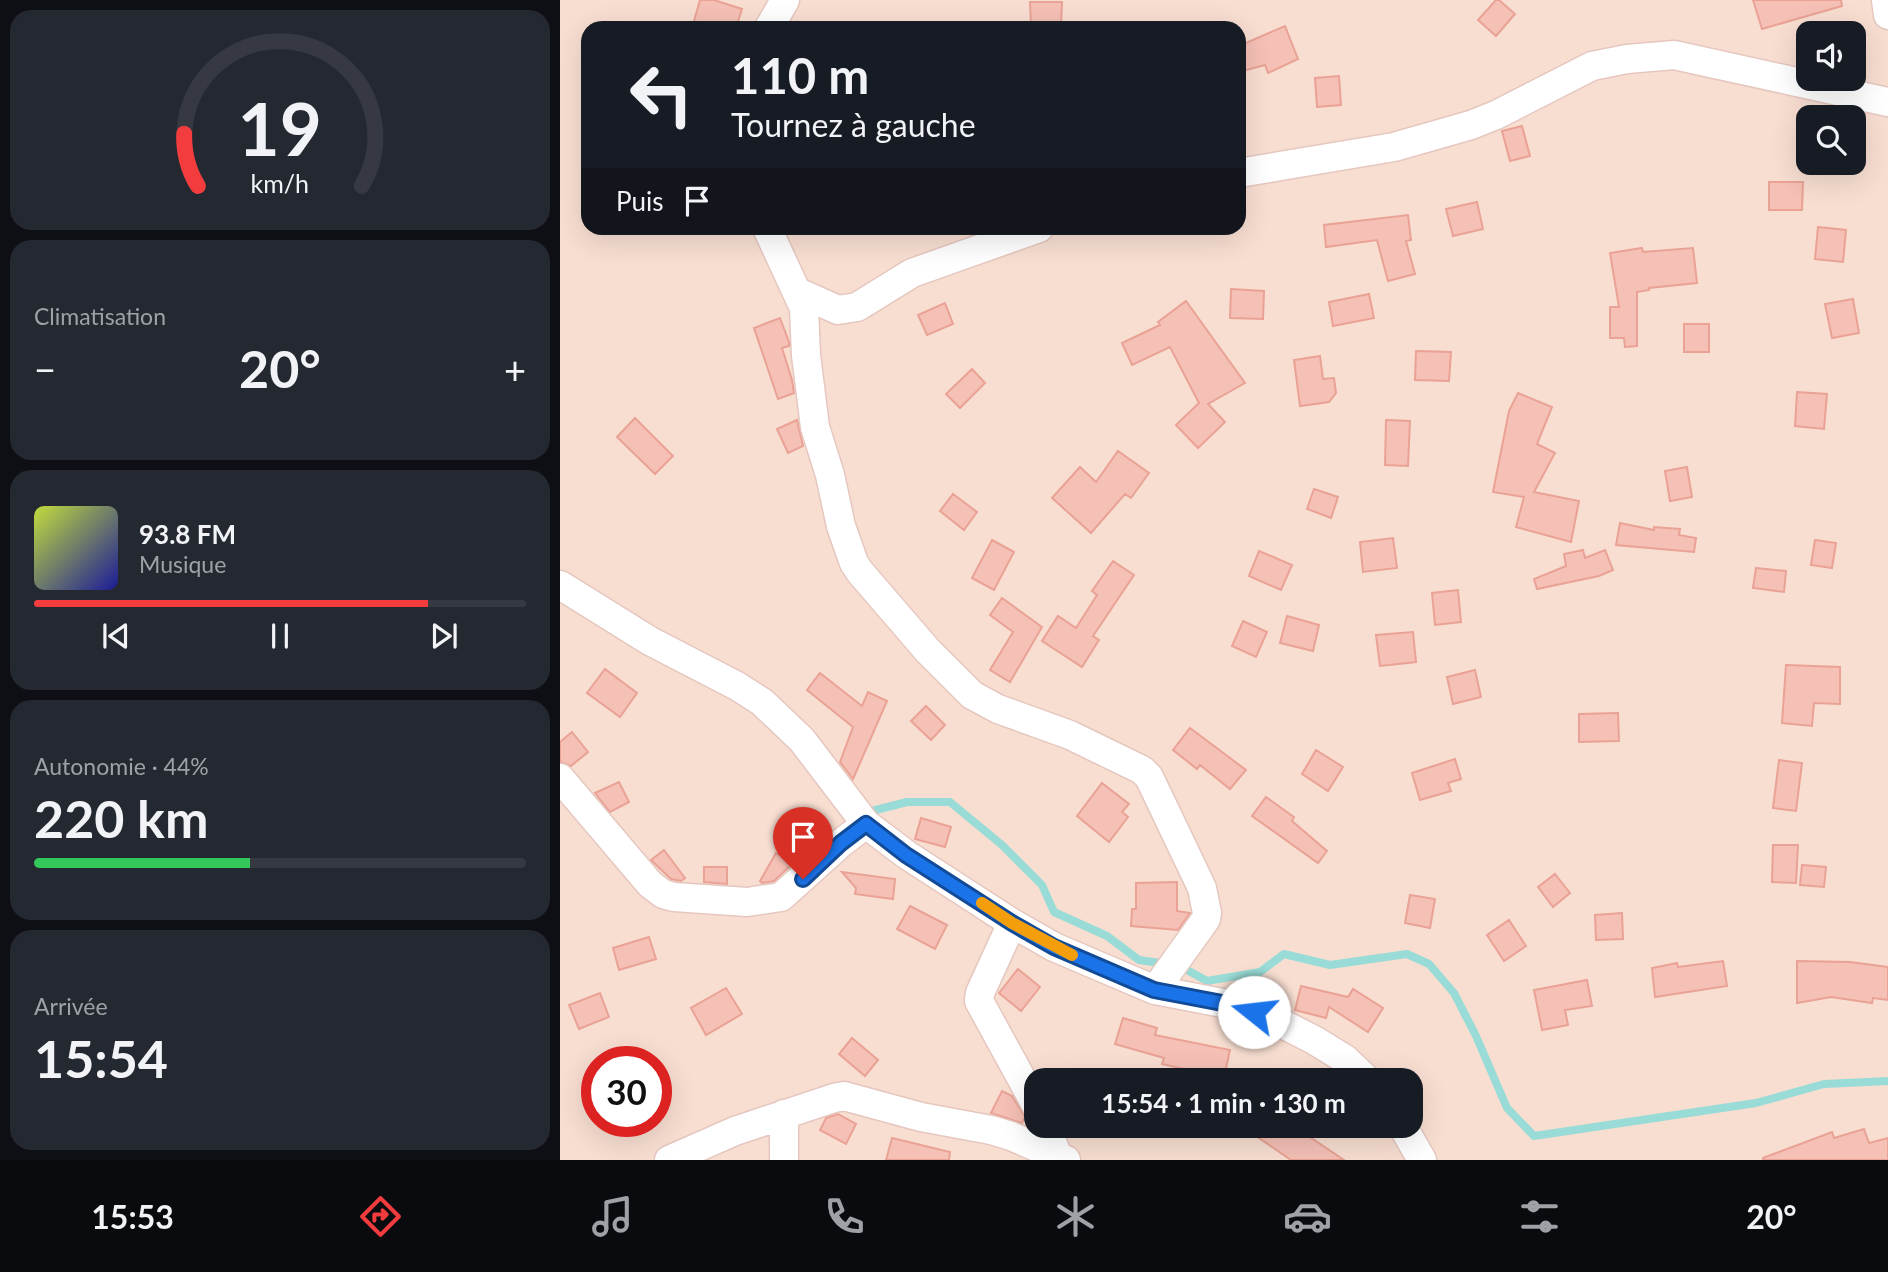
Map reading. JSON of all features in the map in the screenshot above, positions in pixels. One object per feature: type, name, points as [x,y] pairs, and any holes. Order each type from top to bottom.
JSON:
[{"type":"street","points":[[773,21],[785,0]]},
{"type":"street","points":[[1886,0],[1888,15]]},
{"type":"street","points":[[1246,172],[1382,149],[1458,129],[1496,115],[1592,66],[1627,59],[1674,55],[1888,102]]},
{"type":"street","points":[[769,235],[800,293],[804,307],[806,355],[818,442],[830,475],[845,538],[860,572],[928,651],[972,695],[998,709],[1070,735],[1115,756],[1142,770],[1155,785],[1202,888],[1207,913],[1190,943],[1154,990]]},
{"type":"street","points":[[800,293],[838,310],[857,307],[912,273],[1019,235]]},
{"type":"street","points":[[560,585],[650,640],[762,702],[802,740],[866,824],[906,855],[1012,923],[1054,947],[1154,990],[1238,1006],[1271,1018],[1314,1040],[1354,1068]]},
{"type":"street","points":[[560,778],[650,884],[663,894],[674,897],[747,902],[781,897],[866,824]]},
{"type":"street","points":[[1012,923],[980,993],[979,1001],[1024,1083]]},
{"type":"street","points":[[669,1160],[735,1131],[844,1096],[921,1117],[991,1130],[1011,1136],[1061,1159]]},
{"type":"street","points":[[784,1160],[785,1114]]},
{"type":"street","points":[[1052,1138],[1061,1159]]},
{"type":"street","points":[[1409,1138],[1422,1160]]},
{"type":"shaded area","points":[[560,0],[1888,0],[1888,1160],[560,1160]]},
{"type":"building","points":[[700,0],[714,0],[742,9],[738,21],[694,21]]},
{"type":"building","points":[[1496,0],[1515,14],[1496,36],[1478,20]]},
{"type":"building","points":[[1753,0],[1841,0],[1842,6],[1762,29]]},
{"type":"building","points":[[1030,2],[1062,2],[1061,21],[1031,21]]},
{"type":"building","points":[[1285,26],[1298,59],[1268,73],[1265,65],[1246,70],[1246,43]]},
{"type":"building","points":[[1339,76],[1341,105],[1317,107],[1315,78]]},
{"type":"building","points":[[1522,126],[1530,156],[1510,161],[1502,131]]},
{"type":"building","points":[[1769,182],[1803,182],[1802,210],[1769,210]]},
{"type":"building","points":[[1477,202],[1483,229],[1453,236],[1446,209]]},
{"type":"building","points":[[1408,215],[1411,240],[1406,241],[1415,274],[1388,281],[1377,240],[1326,247],[1324,225]]},
{"type":"building","points":[[1818,227],[1846,230],[1843,262],[1815,259]]},
{"type":"building","points":[[1642,248],[1643,252],[1693,248],[1697,283],[1649,288],[1637,292],[1637,346],[1625,347],[1624,338],[1610,338],[1610,307],[1619,307],[1610,253]]},
{"type":"building","points":[[1231,289],[1264,291],[1263,319],[1230,318]]},
{"type":"building","points":[[1369,294],[1374,318],[1333,326],[1329,302]]},
{"type":"building","points":[[1853,299],[1859,333],[1832,338],[1825,304]]},
{"type":"building","points":[[1186,301],[1245,383],[1208,404],[1225,422],[1198,448],[1176,425],[1199,403],[1170,347],[1132,365],[1122,343],[1160,325],[1158,322]]},
{"type":"building","points":[[945,303],[953,324],[927,335],[918,315]]},
{"type":"building","points":[[780,318],[789,342],[789,346],[782,348],[794,393],[778,399],[754,328]]},
{"type":"building","points":[[1684,324],[1709,324],[1709,352],[1684,352]]},
{"type":"building","points":[[1416,351],[1451,352],[1449,381],[1415,380]]},
{"type":"building","points":[[1320,356],[1323,379],[1334,378],[1336,393],[1329,402],[1300,406],[1294,360]]},
{"type":"building","points":[[972,369],[985,383],[960,408],[946,394]]},
{"type":"building","points":[[1797,392],[1827,394],[1824,429],[1795,426]]},
{"type":"building","points":[[1518,393],[1552,407],[1537,444],[1555,453],[1534,492],[1579,501],[1571,542],[1516,527],[1524,497],[1493,492],[1509,411]]},
{"type":"building","points":[[635,418],[673,456],[655,474],[617,437]]},
{"type":"building","points":[[797,420],[803,446],[788,453],[777,429]]},
{"type":"building","points":[[1386,420],[1410,421],[1408,466],[1385,465]]},
{"type":"building","points":[[1118,451],[1149,473],[1131,498],[1125,494],[1091,533],[1052,498],[1080,467],[1096,482]]},
{"type":"building","points":[[1687,467],[1692,497],[1670,501],[1665,471]]},
{"type":"building","points":[[1314,489],[1338,497],[1331,518],[1307,509]]},
{"type":"building","points":[[953,494],[977,512],[964,530],[940,511]]},
{"type":"building","points":[[1620,523],[1654,530],[1654,527],[1680,529],[1679,535],[1696,538],[1694,552],[1616,545]]},
{"type":"building","points":[[1393,538],[1397,568],[1363,572],[1360,542]]},
{"type":"building","points":[[992,540],[1014,552],[994,590],[972,578]]},
{"type":"building","points":[[1815,540],[1836,543],[1832,568],[1811,565]]},
{"type":"building","points":[[1583,550],[1585,558],[1605,550],[1613,570],[1599,576],[1537,589],[1534,579],[1566,566],[1564,554]]},
{"type":"building","points":[[1259,551],[1292,565],[1281,590],[1249,576]]},
{"type":"building","points":[[1113,561],[1134,575],[1093,636],[1099,640],[1082,667],[1042,641],[1058,616],[1076,628],[1097,595],[1092,591]]},
{"type":"building","points":[[1756,568],[1786,571],[1784,592],[1753,588]]},
{"type":"building","points":[[1458,590],[1461,622],[1435,625],[1432,593]]},
{"type":"building","points":[[1002,598],[1042,627],[1010,682],[990,670],[1013,632],[990,615]]},
{"type":"building","points":[[1287,616],[1319,625],[1313,651],[1280,643]]},
{"type":"building","points":[[1243,621],[1267,632],[1256,657],[1232,646]]},
{"type":"building","points":[[1413,632],[1416,662],[1380,666],[1376,635]]},
{"type":"building","points":[[1786,665],[1840,667],[1840,704],[1814,703],[1812,726],[1782,723]]},
{"type":"building","points":[[605,669],[637,693],[620,717],[587,693]]},
{"type":"building","points":[[1475,670],[1481,697],[1453,704],[1447,677]]},
{"type":"building","points":[[820,673],[862,706],[868,692],[887,701],[853,779],[840,762],[853,727],[807,690]]},
{"type":"building","points":[[926,706],[945,725],[931,740],[911,721]]},
{"type":"building","points":[[1618,713],[1619,741],[1579,742],[1579,714]]},
{"type":"building","points":[[1190,728],[1246,770],[1230,789],[1200,765],[1197,769],[1173,750]]},
{"type":"building","points":[[572,732],[588,752],[571,766],[560,762],[560,742]]},
{"type":"building","points":[[1316,750],[1343,767],[1328,791],[1302,774]]},
{"type":"building","points":[[1455,759],[1461,779],[1448,783],[1451,791],[1420,800],[1412,773]]},
{"type":"building","points":[[1779,760],[1802,763],[1796,811],[1773,808]]},
{"type":"building","points":[[619,782],[629,802],[610,812],[595,793]]},
{"type":"building","points":[[1102,783],[1129,804],[1122,812],[1128,817],[1109,842],[1077,816]]},
{"type":"building","points":[[1266,797],[1294,817],[1292,821],[1327,851],[1318,863],[1252,816]]},
{"type":"building","points":[[921,818],[951,827],[945,847],[915,839]]},
{"type":"building","points":[[1773,845],[1798,845],[1796,883],[1772,882]]},
{"type":"building","points":[[664,850],[685,878],[681,881],[671,879],[651,860]]},
{"type":"building","points":[[776,853],[793,863],[774,881],[762,883],[760,881]]},
{"type":"building","points":[[1802,865],[1826,867],[1824,887],[1800,885]]},
{"type":"building","points":[[704,867],[727,867],[727,884],[704,882]]},
{"type":"building","points":[[842,872],[895,879],[893,899],[855,894],[856,888]]},
{"type":"building","points":[[1555,874],[1570,893],[1553,907],[1538,887]]},
{"type":"building","points":[[1177,882],[1177,911],[1190,913],[1178,930],[1131,926],[1132,909],[1136,909],[1136,883]]},
{"type":"building","points":[[1410,895],[1435,899],[1430,928],[1405,923]]},
{"type":"building","points":[[910,906],[947,925],[935,949],[897,929]]},
{"type":"building","points":[[1622,913],[1623,939],[1596,940],[1595,915]]},
{"type":"building","points":[[1509,920],[1526,946],[1504,961],[1487,935]]},
{"type":"building","points":[[649,937],[656,959],[619,970],[613,948]]},
{"type":"building","points":[[1723,961],[1727,986],[1655,997],[1652,968],[1677,963],[1678,967]]},
{"type":"building","points":[[1797,961],[1850,962],[1888,967],[1888,1000],[1873,998],[1872,1003],[1831,997],[1797,1003]]},
{"type":"building","points":[[1018,969],[1040,987],[1021,1011],[999,993]]},
{"type":"building","points":[[1587,980],[1592,1006],[1565,1010],[1568,1025],[1542,1030],[1534,990]]},
{"type":"building","points":[[1301,986],[1348,997],[1353,989],[1383,1008],[1368,1032],[1329,1007],[1326,1018],[1295,1010]]},
{"type":"building","points":[[726,988],[742,1014],[706,1035],[691,1008]]},
{"type":"building","points":[[600,993],[609,1017],[579,1029],[569,1005]]},
{"type":"building","points":[[1123,1018],[1157,1028],[1155,1035],[1230,1050],[1226,1068],[1180,1068],[1162,1064],[1164,1058],[1115,1044]]},
{"type":"building","points":[[852,1038],[878,1060],[865,1076],[839,1054]]},
{"type":"building","points":[[1002,1091],[1012,1096],[1024,1119],[1022,1123],[991,1113]]},
{"type":"building","points":[[838,1114],[856,1124],[846,1144],[820,1130],[826,1118]]},
{"type":"building","points":[[1864,1129],[1869,1143],[1888,1138],[1888,1160],[1763,1160],[1832,1132],[1834,1138]]},
{"type":"building","points":[[892,1138],[950,1152],[949,1160],[886,1160]]},
{"type":"building","points":[[1259,1138],[1311,1138],[1344,1160],[1291,1160]]},
{"type":"waterway","points":[[864,813],[907,802],[950,802],[1002,845],[1042,885],[1054,912],[1107,936],[1139,960],[1180,966],[1207,981],[1260,972],[1284,954],[1330,965],[1407,954],[1429,964],[1454,993],[1507,1108],[1534,1136],[1756,1103],[1824,1084],[1888,1081]]},
{"type":"slow traffic","points":[[982,903],[1012,923],[1072,955]]},
{"type":"route","points":[[803,879],[841,843],[866,824],[906,855],[1054,947],[1154,990],[1238,1006],[1254,1012]]}]
